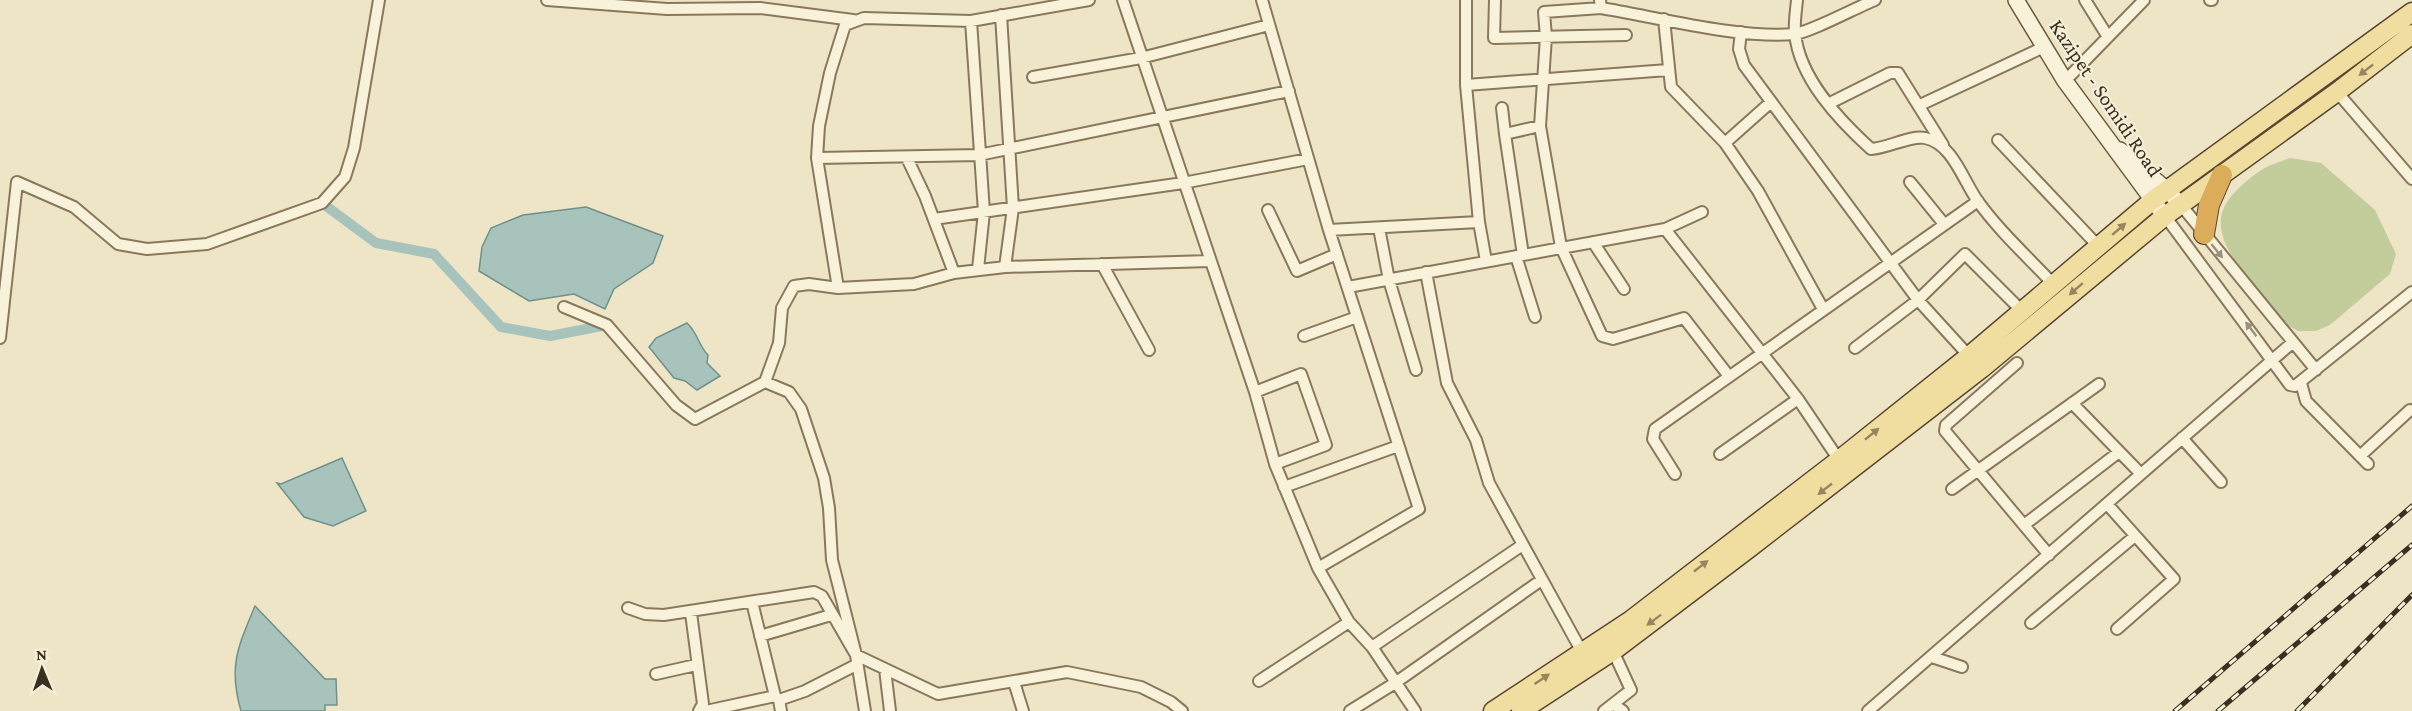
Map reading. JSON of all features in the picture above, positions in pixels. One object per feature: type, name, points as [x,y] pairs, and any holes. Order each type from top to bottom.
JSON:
[{"type":"highway","points":[[2204,234],[2209,205],[2222,175]]},
{"type":"main road","points":[[1493,711],[1631,620],[1839,460],[1969,356],[2055,286],[2152,201],[2412,12]]},
{"type":"main road","points":[[1521,711],[1613,651],[1981,369],[2165,216],[2337,92],[2412,34]]},
{"type":"street","points":[[0,338],[17,182],[74,207],[118,244],[147,249],[207,244],[322,203],[345,177],[354,148],[379,0]]},
{"type":"street","points":[[547,0],[667,9],[723,4],[854,20]]},
{"type":"street","points":[[838,288],[817,158],[819,126],[839,37],[844,25],[864,18],[971,21],[1089,0]]},
{"type":"street","points":[[1123,0],[1161,119],[1255,392],[1275,464],[1284,487],[1318,567],[1349,621],[1372,647],[1414,711]]},
{"type":"street","points":[[1262,0],[1329,230],[1419,509],[1318,567]]},
{"type":"street","points":[[1466,0],[1466,85],[1479,222],[1486,261]]},
{"type":"street","points":[[1495,0],[1494,38],[1626,35]]},
{"type":"street","points":[[1797,0],[1795,34],[1809,77],[1856,135],[1871,148],[1887,148],[1917,137],[1927,138],[1943,145]]},
{"type":"street","points":[[1728,375],[1684,318],[1613,339],[1602,336],[1561,247],[1540,126],[1546,37],[1544,12],[1601,4],[1664,19],[1741,32],[1795,34],[1875,0]]},
{"type":"street","name":"Kazipet - Somidi Road","points":[[2016,0],[2065,81],[2115,147],[2123,164],[2165,216]]},
{"type":"street","points":[[2085,0],[2108,37]]},
{"type":"street","points":[[2065,81],[2144,0]]},
{"type":"street","points":[[1002,15],[1013,208],[1005,267]]},
{"type":"street","points":[[1664,19],[1671,87],[1725,143],[1758,191],[1823,309]]},
{"type":"street","points":[[971,21],[984,212],[978,269]]},
{"type":"street","points":[[1033,77],[1141,58],[1269,25]]},
{"type":"street","points":[[1741,32],[1739,49],[1744,65],[1918,300],[1969,356]]},
{"type":"street","points":[[1920,105],[2044,47]]},
{"type":"street","points":[[1466,85],[1668,70]]},
{"type":"street","points":[[1830,103],[1895,72],[1902,76],[1978,201],[2055,286]]},
{"type":"street","points":[[817,158],[907,158],[979,155],[1009,151],[1289,91]]},
{"type":"street","points":[[2337,92],[2412,179]]},
{"type":"street","points":[[1725,143],[1772,102]]},
{"type":"street","points":[[1502,108],[1520,255],[1535,317]]},
{"type":"street","points":[[1505,134],[1540,126]]},
{"type":"street","points":[[1998,140],[2099,247]]},
{"type":"street","points":[[2115,147],[2167,190],[2181,205],[2316,370]]},
{"type":"street","points":[[907,158],[934,219],[954,273]]},
{"type":"street","points":[[934,219],[1183,183],[1308,159]]},
{"type":"street","points":[[1910,182],[1944,224]]},
{"type":"street","points":[[1675,474],[1653,439],[1655,429],[1728,375],[1978,201]]},
{"type":"street","points":[[1268,210],[1297,271],[1337,254]]},
{"type":"street","points":[[1347,287],[1665,229],[1702,212]]},
{"type":"street","points":[[2165,216],[2290,385],[2295,386],[2301,383],[2412,292]]},
{"type":"street","points":[[1329,230],[1479,222]]},
{"type":"street","points":[[1379,228],[1389,280],[1416,370]]},
{"type":"street","points":[[1665,229],[1798,399],[1839,460]]},
{"type":"street","points":[[1593,242],[1624,289]]},
{"type":"street","points":[[1855,348],[1918,300],[1965,254],[2022,311]]},
{"type":"street","points":[[564,307],[607,325],[676,405],[695,419],[765,382],[779,343],[782,308],[794,286],[809,284],[838,288],[914,284],[954,273],[1005,267],[1210,261]]},
{"type":"street","points":[[1102,264],[1149,350]]},
{"type":"street","points":[[1426,272],[1447,383],[1476,440],[1489,483],[1540,581],[1582,652]]},
{"type":"street","points":[[1304,336],[1357,317]]},
{"type":"street","points":[[1868,711],[2292,343]]},
{"type":"street","points":[[2017,363],[1945,428],[1947,435],[2049,555]]},
{"type":"street","points":[[1255,392],[1300,374],[1326,446],[1275,464]]},
{"type":"street","points":[[765,382],[789,392],[801,409],[824,478],[829,508],[832,560],[856,660],[865,711]]},
{"type":"street","points":[[2301,383],[2306,401],[2364,460],[2410,410]]},
{"type":"street","points":[[1952,489],[2099,384]]},
{"type":"street","points":[[1720,454],[1798,399]]},
{"type":"street","points":[[2072,403],[2141,474]]},
{"type":"street","points":[[2182,438],[2221,482]]},
{"type":"street","points":[[1284,487],[1398,446]]},
{"type":"street","points":[[2024,525],[2119,452]]},
{"type":"street","points":[[2107,504],[2174,579],[2117,629]]},
{"type":"street","points":[[2031,623],[2135,537]]},
{"type":"street","points":[[1372,647],[1521,546]]},
{"type":"street","points":[[1350,711],[1395,683],[1540,581]]},
{"type":"street","points":[[628,608],[645,614],[691,613],[814,592],[822,596],[856,660],[885,669],[938,694],[1067,672],[1141,687],[1171,702],[1182,711]]},
{"type":"street","points":[[752,602],[778,702]]},
{"type":"street","points":[[691,613],[696,665],[703,704],[699,711]]},
{"type":"street","points":[[760,636],[831,615]]},
{"type":"street","points":[[1259,681],[1349,621]]},
{"type":"street","points":[[1608,707],[1631,690],[1613,651]]},
{"type":"street","points":[[1932,657],[1962,667]]},
{"type":"street","points":[[706,711],[778,702],[805,691],[856,660]]},
{"type":"street","points":[[656,674],[696,665]]},
{"type":"street","points":[[885,669],[890,711]]},
{"type":"street","points":[[1014,682],[1023,711]]},
{"type":"street","points":[[1608,707],[1623,711]]},
{"type":"green space","points":[[2290,158],[2321,163],[2375,210],[2396,254],[2390,274],[2330,325],[2316,331],[2298,331],[2287,325],[2256,290],[2235,261],[2222,232],[2222,212],[2234,193],[2261,171]]},
{"type":"water","points":[[586,207],[663,236],[653,263],[614,289],[605,309],[574,294],[529,301],[479,271],[482,247],[491,228],[523,215]]},
{"type":"water","points":[[687,323],[708,355],[707,363],[720,376],[697,390],[685,381],[674,378],[649,347],[656,338]]},
{"type":"water","points":[[342,458],[366,511],[333,526],[304,517],[277,483],[281,484]]},
{"type":"water","points":[[255,606],[325,679],[336,679],[337,705],[325,705],[325,711],[241,711],[235,669],[240,645]]},
{"type":"waterway","points":[[322,203],[376,243],[434,254],[501,327],[550,336],[607,325]]},
{"type":"railway","points":[[2175,711],[2412,506]]},
{"type":"railway","points":[[2218,711],[2412,545]]},
{"type":"railway","points":[[2297,711],[2412,595]]}]
